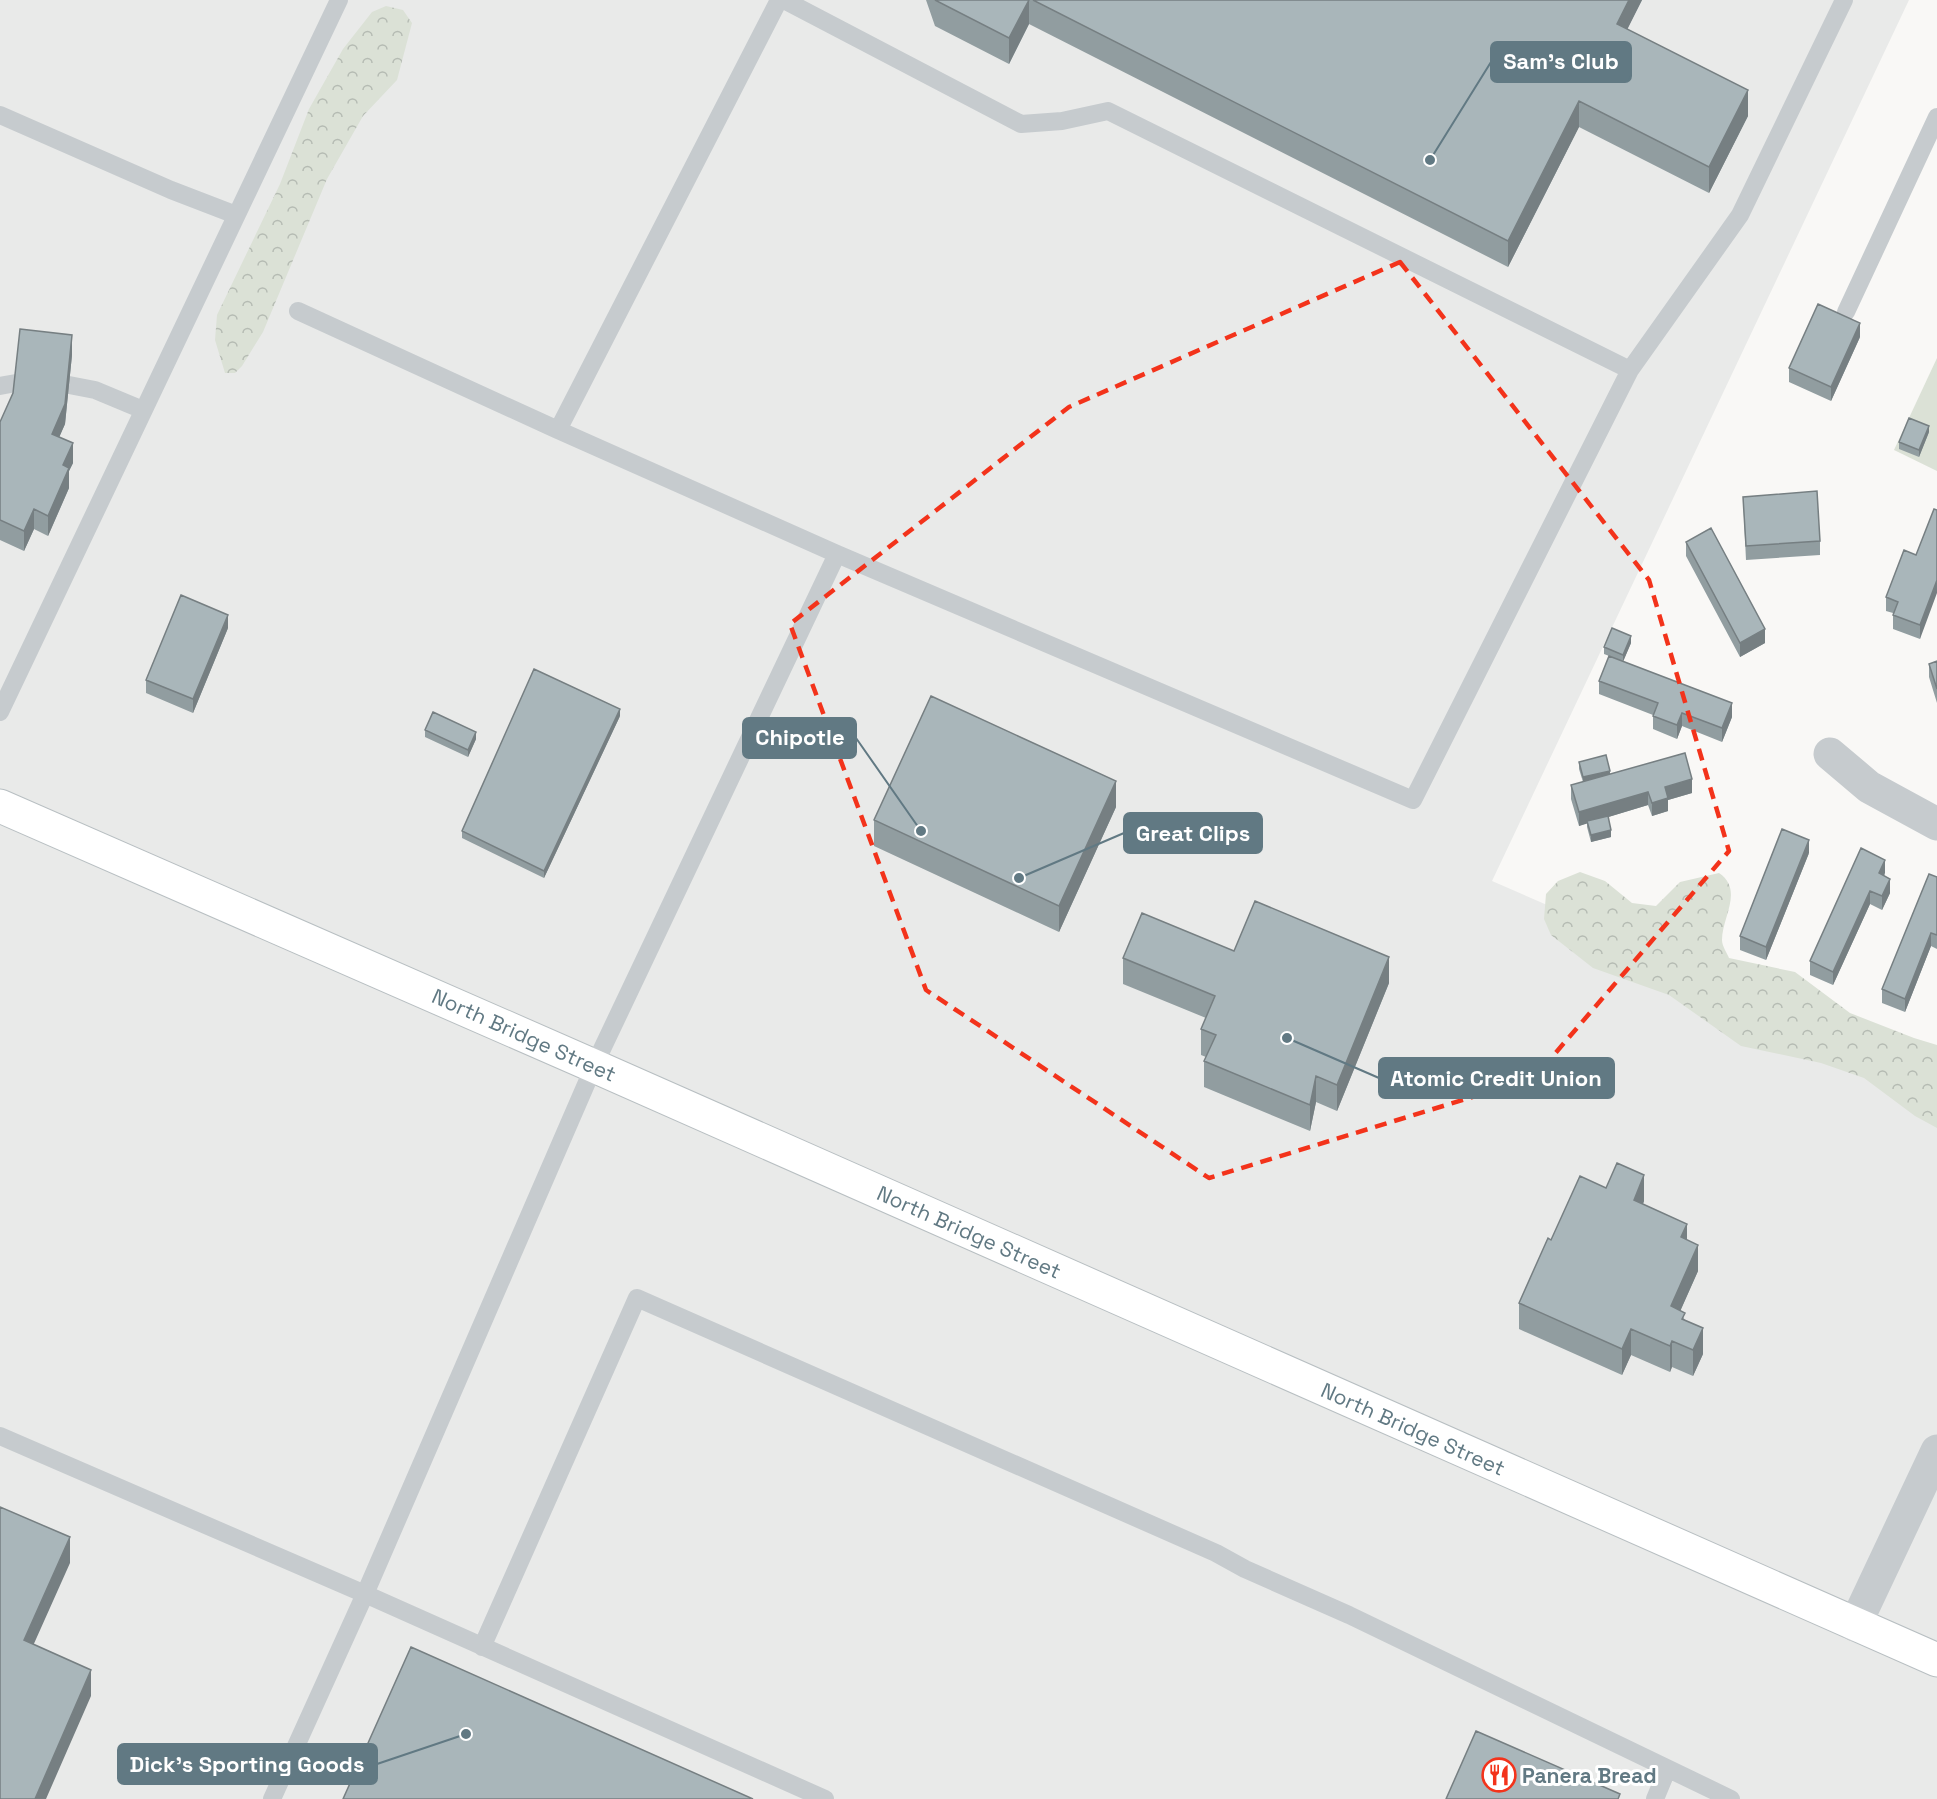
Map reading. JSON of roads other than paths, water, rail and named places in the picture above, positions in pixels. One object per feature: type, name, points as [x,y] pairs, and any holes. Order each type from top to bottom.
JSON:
[{"type":"main road","name":"North Bridge Street","points":[[0,806],[1937,1660]]},
{"type":"street","points":[[1830,754],[1869,787],[1937,824]]},
{"type":"street","points":[[1855,1625],[1937,1451]]},
{"type":"lane","points":[[0,712],[339,0]]},
{"type":"lane","points":[[558,430],[780,0]]},
{"type":"lane","points":[[784,0],[1021,124],[1062,121],[1108,111],[1630,370]]},
{"type":"lane","points":[[298,311],[837,554],[1413,800],[1630,370],[1740,215],[1844,0]]},
{"type":"lane","points":[[0,115],[171,190],[236,214]]},
{"type":"lane","points":[[1846,312],[1937,117]]},
{"type":"lane","points":[[69,385],[95,390],[143,410]]},
{"type":"lane","points":[[272,1799],[365,1594],[594,1066],[837,554]]},
{"type":"lane","points":[[482,1647],[637,1298],[1216,1553],[1245,1569],[1349,1615],[1731,1799]]},
{"type":"lane","points":[[0,1436],[365,1594],[825,1799]]},
{"type":"lane","points":[[1655,1799],[1667,1770]]},
{"type":"place","name":"Sam's Club","points":[[1430,160]]},
{"type":"place","name":"Chipotle","points":[[921,831]]},
{"type":"place","name":"Great Clips","points":[[1019,878]]},
{"type":"place","name":"Atomic Credit Union","points":[[1287,1038]]},
{"type":"place","name":"Dick's Sporting Goods","points":[[466,1734]]},
{"type":"place","name":"Panera Bread","points":[[1499,1775]]}]
